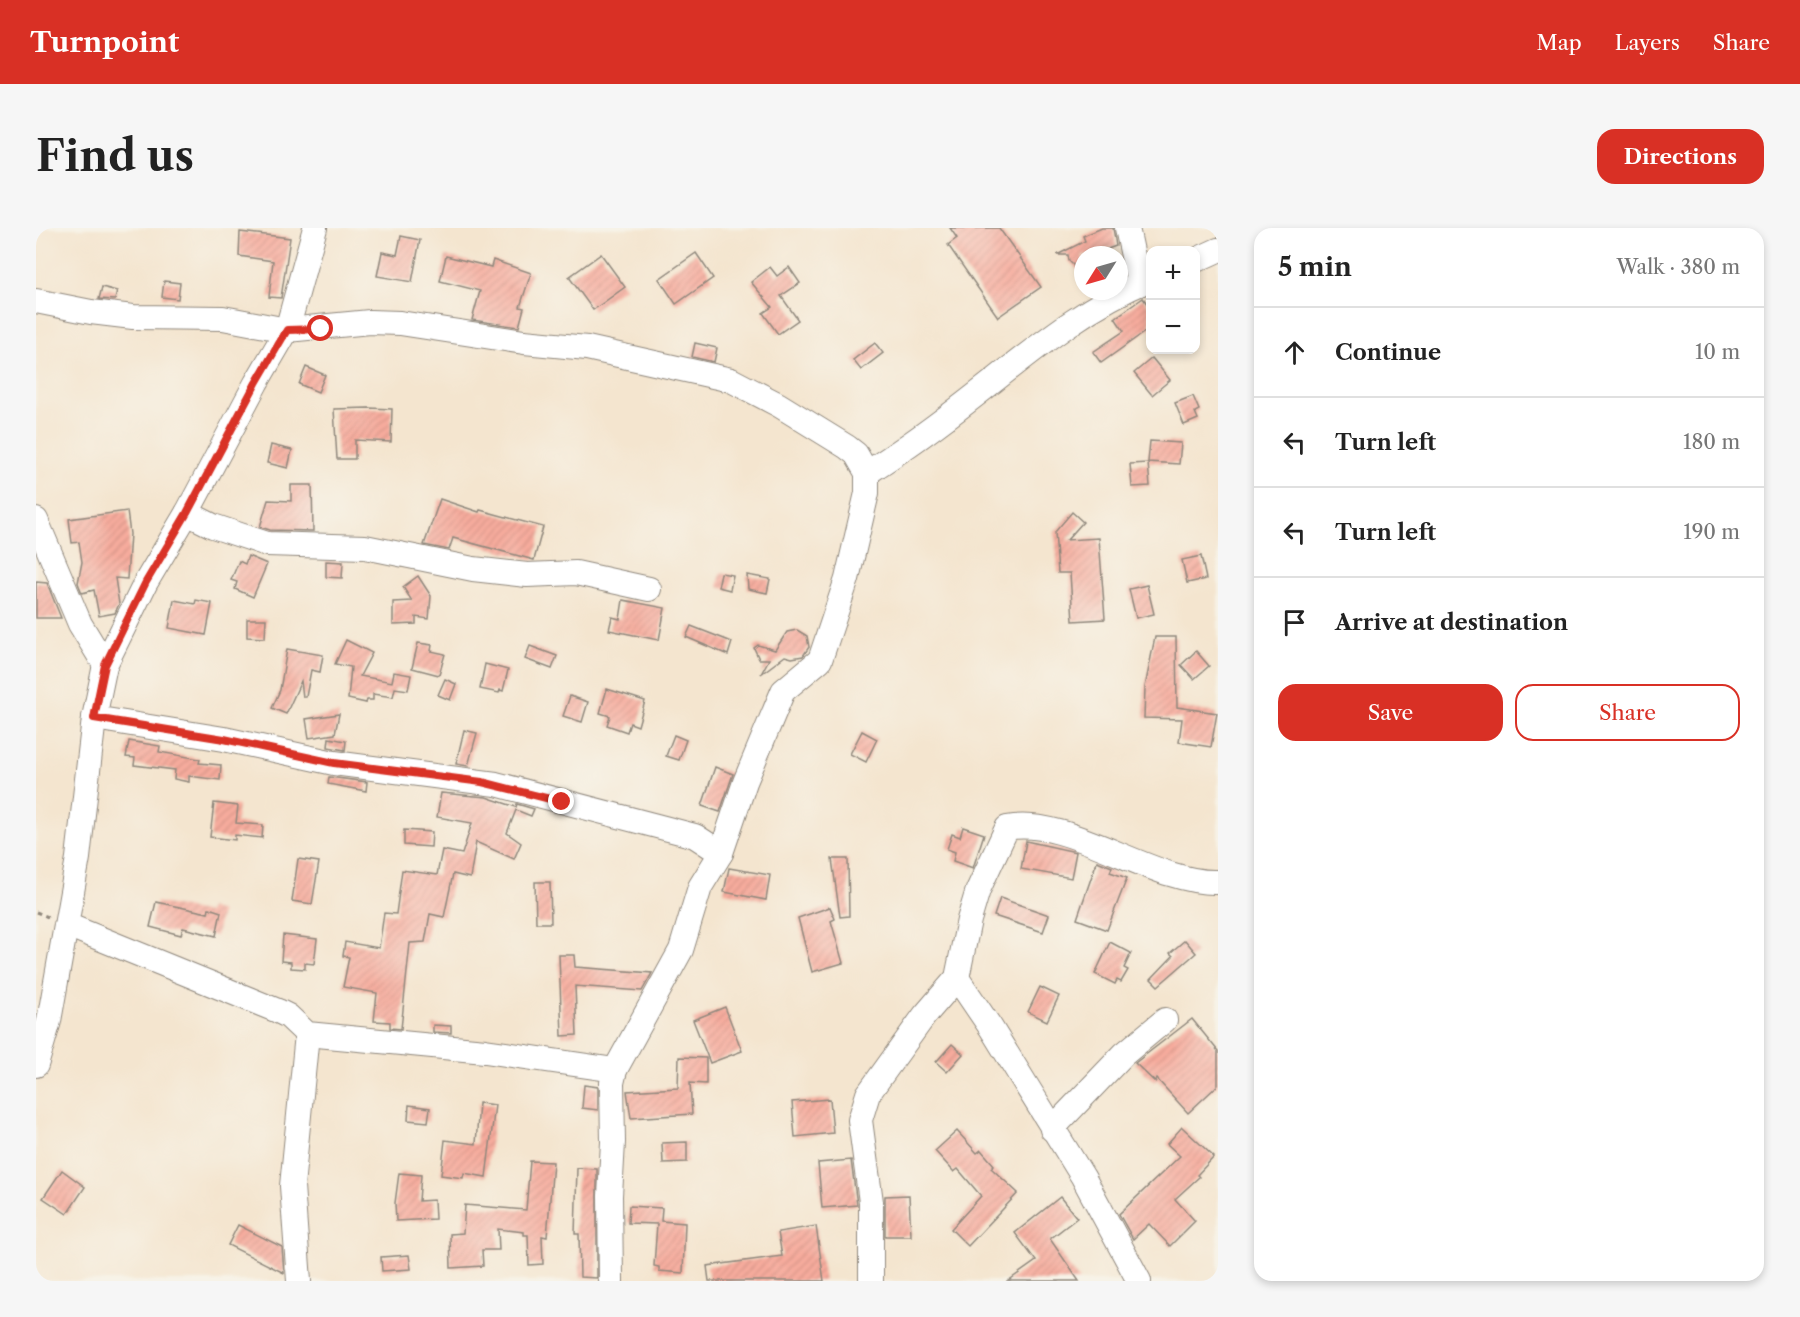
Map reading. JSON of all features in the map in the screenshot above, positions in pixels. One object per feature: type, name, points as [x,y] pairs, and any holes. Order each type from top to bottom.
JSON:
[{"type":"street","points":[[36,1065],[49,1022],[78,858],[94,718],[105,665],[146,582],[187,513],[287,330],[315,228]]},
{"type":"street","points":[[867,473],[943,420],[1078,316],[1124,289],[1145,281],[1127,228]]},
{"type":"street","points":[[1200,258],[1218,250]]},
{"type":"street","points":[[36,301],[91,312],[133,317],[223,318],[287,330],[370,322],[400,323],[524,342],[587,348],[731,380],[779,405],[856,454],[867,473],[867,493],[854,553],[828,640],[820,660],[783,691],[745,782],[722,853],[700,887],[689,928],[673,967],[615,1070],[612,1083],[611,1281]]},
{"type":"street","points":[[187,513],[213,526],[267,544],[364,547],[473,569],[527,575],[576,573],[650,589]]},
{"type":"street","points":[[36,520],[80,624],[105,665]]},
{"type":"street","points":[[94,718],[224,739],[334,763],[496,784],[695,836],[722,853]]},
{"type":"street","points":[[871,1281],[871,1202],[861,1133],[861,1114],[868,1094],[925,1015],[957,978],[978,890],[1008,828],[1024,825],[1033,827],[1194,881],[1218,882]]},
{"type":"street","points":[[66,925],[278,1011],[288,1016],[307,1034],[496,1053],[615,1070]]},
{"type":"street","points":[[957,978],[991,1028],[1083,1177],[1139,1281]]},
{"type":"street","points":[[1052,1129],[1124,1054],[1165,1020]]},
{"type":"street","points":[[299,1281],[292,1186],[307,1034]]},
{"type":"building","points":[[950,228],[999,228],[1041,287],[998,317],[948,245],[957,238]]},
{"type":"building","points":[[1102,228],[1113,228],[1116,246],[1075,246],[1085,241],[1083,236]]},
{"type":"building","points":[[240,232],[290,238],[281,298],[269,297],[273,261],[239,256]]},
{"type":"building","points":[[401,236],[420,240],[412,282],[377,276],[382,252],[397,255]]},
{"type":"building","points":[[1074,246],[1074,266],[1069,261],[1068,255],[1057,255]]},
{"type":"building","points":[[696,253],[713,278],[676,304],[659,279]]},
{"type":"building","points":[[601,254],[625,287],[593,310],[569,277]]},
{"type":"building","points":[[446,256],[491,267],[493,260],[531,273],[520,307],[524,308],[519,327],[472,320],[480,291],[440,281]]},
{"type":"building","points":[[770,267],[777,276],[789,267],[800,283],[781,296],[798,320],[778,334],[763,313],[772,307],[751,282]]},
{"type":"building","points":[[164,281],[180,283],[178,299],[162,297]]},
{"type":"building","points":[[102,287],[117,291],[115,300],[99,299]]},
{"type":"building","points":[[1143,298],[1146,302],[1146,331],[1101,363],[1093,352],[1124,331],[1115,318]]},
{"type":"building","points":[[695,343],[717,348],[714,362],[692,357]]},
{"type":"building","points":[[875,343],[883,353],[861,370],[853,360]]},
{"type":"building","points":[[1152,358],[1170,380],[1152,395],[1134,373]]},
{"type":"building","points":[[306,367],[325,375],[318,392],[299,384]]},
{"type":"building","points":[[1193,396],[1199,410],[1195,412],[1198,419],[1184,425],[1175,403]]},
{"type":"building","points":[[334,409],[392,409],[391,442],[355,440],[355,459],[337,459]]},
{"type":"building","points":[[1150,441],[1181,443],[1179,464],[1148,462]]},
{"type":"building","points":[[271,445],[292,450],[288,468],[267,463]]},
{"type":"building","points":[[1148,463],[1150,486],[1132,487],[1130,464]]},
{"type":"building","points":[[291,485],[312,485],[313,531],[270,530],[260,527],[268,500],[291,501]]},
{"type":"building","points":[[440,499],[479,512],[480,510],[543,527],[534,560],[453,538],[449,550],[424,545]]},
{"type":"building","points":[[127,511],[130,534],[127,579],[115,578],[119,604],[115,613],[99,616],[94,590],[82,593],[78,583],[82,562],[79,542],[72,543],[69,519]]},
{"type":"building","points":[[1072,512],[1083,522],[1067,540],[1099,538],[1105,619],[1073,621],[1070,573],[1058,573],[1055,532]]},
{"type":"building","points":[[248,556],[267,564],[253,597],[235,589],[237,582],[231,580],[239,561],[245,564]]},
{"type":"building","points":[[1201,556],[1206,579],[1187,583],[1182,560]]},
{"type":"building","points":[[326,561],[343,562],[342,578],[326,577]]},
{"type":"building","points":[[721,573],[733,575],[730,590],[718,587]]},
{"type":"building","points":[[747,575],[770,579],[767,593],[748,589]]},
{"type":"building","points":[[418,576],[431,596],[429,619],[416,617],[416,624],[393,625],[393,602],[412,601],[403,587]]},
{"type":"building","points":[[36,582],[47,583],[61,618],[36,618]]},
{"type":"building","points":[[1147,585],[1154,614],[1136,618],[1129,589]]},
{"type":"building","points":[[174,600],[195,604],[196,600],[212,603],[206,635],[169,628]]},
{"type":"building","points":[[623,600],[665,608],[659,640],[609,630],[612,617],[620,619]]},
{"type":"building","points":[[247,619],[266,619],[265,638],[247,637]]},
{"type":"building","points":[[691,626],[732,642],[728,655],[686,637]]},
{"type":"building","points":[[797,630],[807,636],[809,647],[803,656],[792,658],[785,656],[761,674],[769,659],[759,659],[754,648],[758,645],[775,650],[787,632]]},
{"type":"building","points":[[1155,637],[1176,637],[1177,707],[1217,713],[1211,747],[1179,742],[1182,719],[1144,718],[1145,687]]},
{"type":"building","points":[[346,640],[372,653],[360,676],[392,682],[394,672],[411,675],[408,690],[395,688],[393,697],[373,694],[373,700],[367,700],[366,703],[348,699],[351,667],[335,664]]},
{"type":"building","points":[[418,643],[432,645],[431,651],[445,654],[439,675],[412,668]]},
{"type":"building","points":[[530,646],[557,656],[552,669],[525,659]]},
{"type":"building","points":[[287,649],[323,655],[320,672],[311,670],[306,697],[303,697],[301,681],[286,714],[272,708],[280,690]]},
{"type":"building","points":[[1196,651],[1209,666],[1194,679],[1181,665]]},
{"type":"building","points":[[485,664],[508,670],[503,691],[500,690],[499,693],[480,689]]},
{"type":"building","points":[[445,679],[456,684],[450,700],[438,695]]},
{"type":"building","points":[[607,689],[645,701],[638,726],[630,723],[627,732],[607,725],[610,716],[600,713]]},
{"type":"building","points":[[570,696],[588,702],[582,722],[563,716]]},
{"type":"building","points":[[339,714],[335,734],[309,738],[306,719]]},
{"type":"building","points":[[464,730],[477,733],[468,766],[456,764]]},
{"type":"building","points":[[862,731],[877,739],[866,762],[850,754]]},
{"type":"building","points":[[674,735],[686,740],[679,760],[666,756]]},
{"type":"building","points":[[329,738],[346,741],[345,750],[328,747]]},
{"type":"building","points":[[129,741],[160,746],[159,752],[200,759],[199,763],[221,765],[220,780],[189,776],[189,782],[174,779],[175,770],[134,765],[135,758],[126,757]]},
{"type":"building","points":[[715,767],[733,774],[720,812],[702,806]]},
{"type":"building","points":[[329,777],[367,782],[366,791],[328,784]]},
{"type":"building","points":[[441,793],[486,797],[516,807],[517,804],[534,809],[531,816],[516,810],[507,833],[521,843],[514,859],[476,842],[470,878],[453,874],[444,917],[430,914],[425,942],[410,943],[401,1029],[390,1028],[390,1022],[374,1021],[377,993],[343,987],[349,957],[343,956],[345,942],[379,948],[384,913],[396,914],[402,870],[437,875],[442,850],[462,854],[472,823],[437,817]]},
{"type":"building","points":[[214,803],[238,806],[236,823],[263,825],[262,838],[235,835],[235,840],[210,837]]},
{"type":"building","points":[[963,827],[984,834],[973,868],[953,861],[955,852],[947,849],[952,834],[960,837]]},
{"type":"building","points":[[404,830],[432,832],[431,847],[404,845]]},
{"type":"building","points":[[1026,841],[1076,852],[1071,878],[1021,869]]},
{"type":"building","points":[[298,859],[319,862],[312,904],[292,901]]},
{"type":"building","points":[[832,859],[848,859],[849,916],[840,917]]},
{"type":"building","points":[[1097,861],[1112,867],[1110,872],[1127,878],[1107,930],[1077,919]]},
{"type":"building","points":[[729,868],[770,875],[766,900],[724,892]]},
{"type":"building","points":[[535,882],[550,882],[551,923],[536,923]]},
{"type":"building","points":[[1000,898],[1049,915],[1043,932],[994,916]]},
{"type":"building","points":[[156,902],[208,913],[209,908],[221,912],[216,936],[183,928],[181,935],[150,927]]},
{"type":"building","points":[[830,907],[835,919],[831,921],[843,963],[812,972],[798,918]]},
{"type":"building","points":[[283,935],[317,939],[314,964],[305,963],[305,969],[291,968],[291,962],[281,961]]},
{"type":"building","points":[[1185,940],[1196,953],[1158,986],[1151,979],[1173,956],[1170,953]]},
{"type":"building","points":[[1110,942],[1131,953],[1124,968],[1128,970],[1121,982],[1117,980],[1115,984],[1095,974]]},
{"type":"building","points":[[559,955],[574,955],[575,967],[652,973],[642,991],[575,986],[577,1035],[562,1036]]},
{"type":"building","points":[[1040,987],[1059,996],[1047,1021],[1028,1012]]},
{"type":"building","points":[[725,1007],[742,1051],[710,1063],[693,1020]]},
{"type":"building","points":[[1192,1019],[1218,1051],[1218,1085],[1188,1113],[1157,1079],[1155,1082],[1135,1063]]},
{"type":"building","points":[[433,1025],[451,1026],[451,1033],[433,1032]]},
{"type":"building","points":[[952,1044],[963,1054],[947,1072],[936,1062]]},
{"type":"building","points":[[679,1057],[706,1058],[706,1084],[690,1083],[692,1114],[631,1118],[627,1091],[678,1088]]},
{"type":"building","points":[[584,1085],[598,1087],[598,1110],[582,1108]]},
{"type":"building","points":[[830,1099],[833,1133],[795,1137],[792,1102]]},
{"type":"building","points":[[479,1103],[495,1105],[486,1177],[464,1173],[463,1178],[441,1175],[445,1140],[476,1144]]},
{"type":"building","points":[[409,1105],[430,1108],[428,1122],[408,1120]]},
{"type":"building","points":[[1182,1127],[1214,1157],[1197,1175],[1199,1177],[1175,1199],[1195,1221],[1170,1246],[1149,1224],[1133,1239],[1119,1214],[1180,1156],[1167,1144]]},
{"type":"building","points":[[957,1131],[977,1153],[981,1150],[994,1165],[991,1168],[1018,1193],[968,1246],[951,1229],[981,1196],[958,1169],[954,1172],[935,1151]]},
{"type":"building","points":[[687,1142],[687,1162],[663,1163],[662,1143]]},
{"type":"building","points":[[851,1160],[857,1205],[822,1208],[818,1163]]},
{"type":"building","points":[[530,1161],[553,1162],[547,1237],[542,1236],[543,1264],[529,1265],[528,1235],[524,1235],[524,1232],[498,1229],[499,1250],[482,1250],[483,1266],[451,1268],[450,1234],[463,1233],[465,1205],[526,1210]]},
{"type":"building","points":[[577,1168],[597,1169],[597,1278],[580,1277],[579,1234],[575,1234]]},
{"type":"building","points":[[62,1170],[85,1187],[67,1214],[43,1198]]},
{"type":"building","points":[[399,1173],[421,1175],[419,1201],[434,1200],[435,1219],[396,1221],[395,1203]]},
{"type":"building","points":[[909,1195],[911,1236],[885,1236],[885,1196]]},
{"type":"building","points":[[1060,1197],[1077,1218],[1050,1239],[1079,1281],[1008,1281],[1036,1261],[1015,1233]]},
{"type":"building","points":[[629,1206],[662,1208],[661,1221],[685,1223],[683,1273],[659,1271],[659,1267],[654,1266],[657,1224],[628,1223]]},
{"type":"building","points":[[238,1225],[282,1247],[284,1273],[228,1245]]},
{"type":"building","points":[[816,1226],[824,1281],[709,1281],[707,1266],[782,1256],[778,1232]]},
{"type":"building","points":[[409,1255],[411,1269],[382,1271],[381,1257]]},
{"type":"route","points":[[321,329],[287,330],[256,383],[187,513],[146,582],[105,665],[94,718],[224,739],[334,763],[496,784],[562,802]]}]
